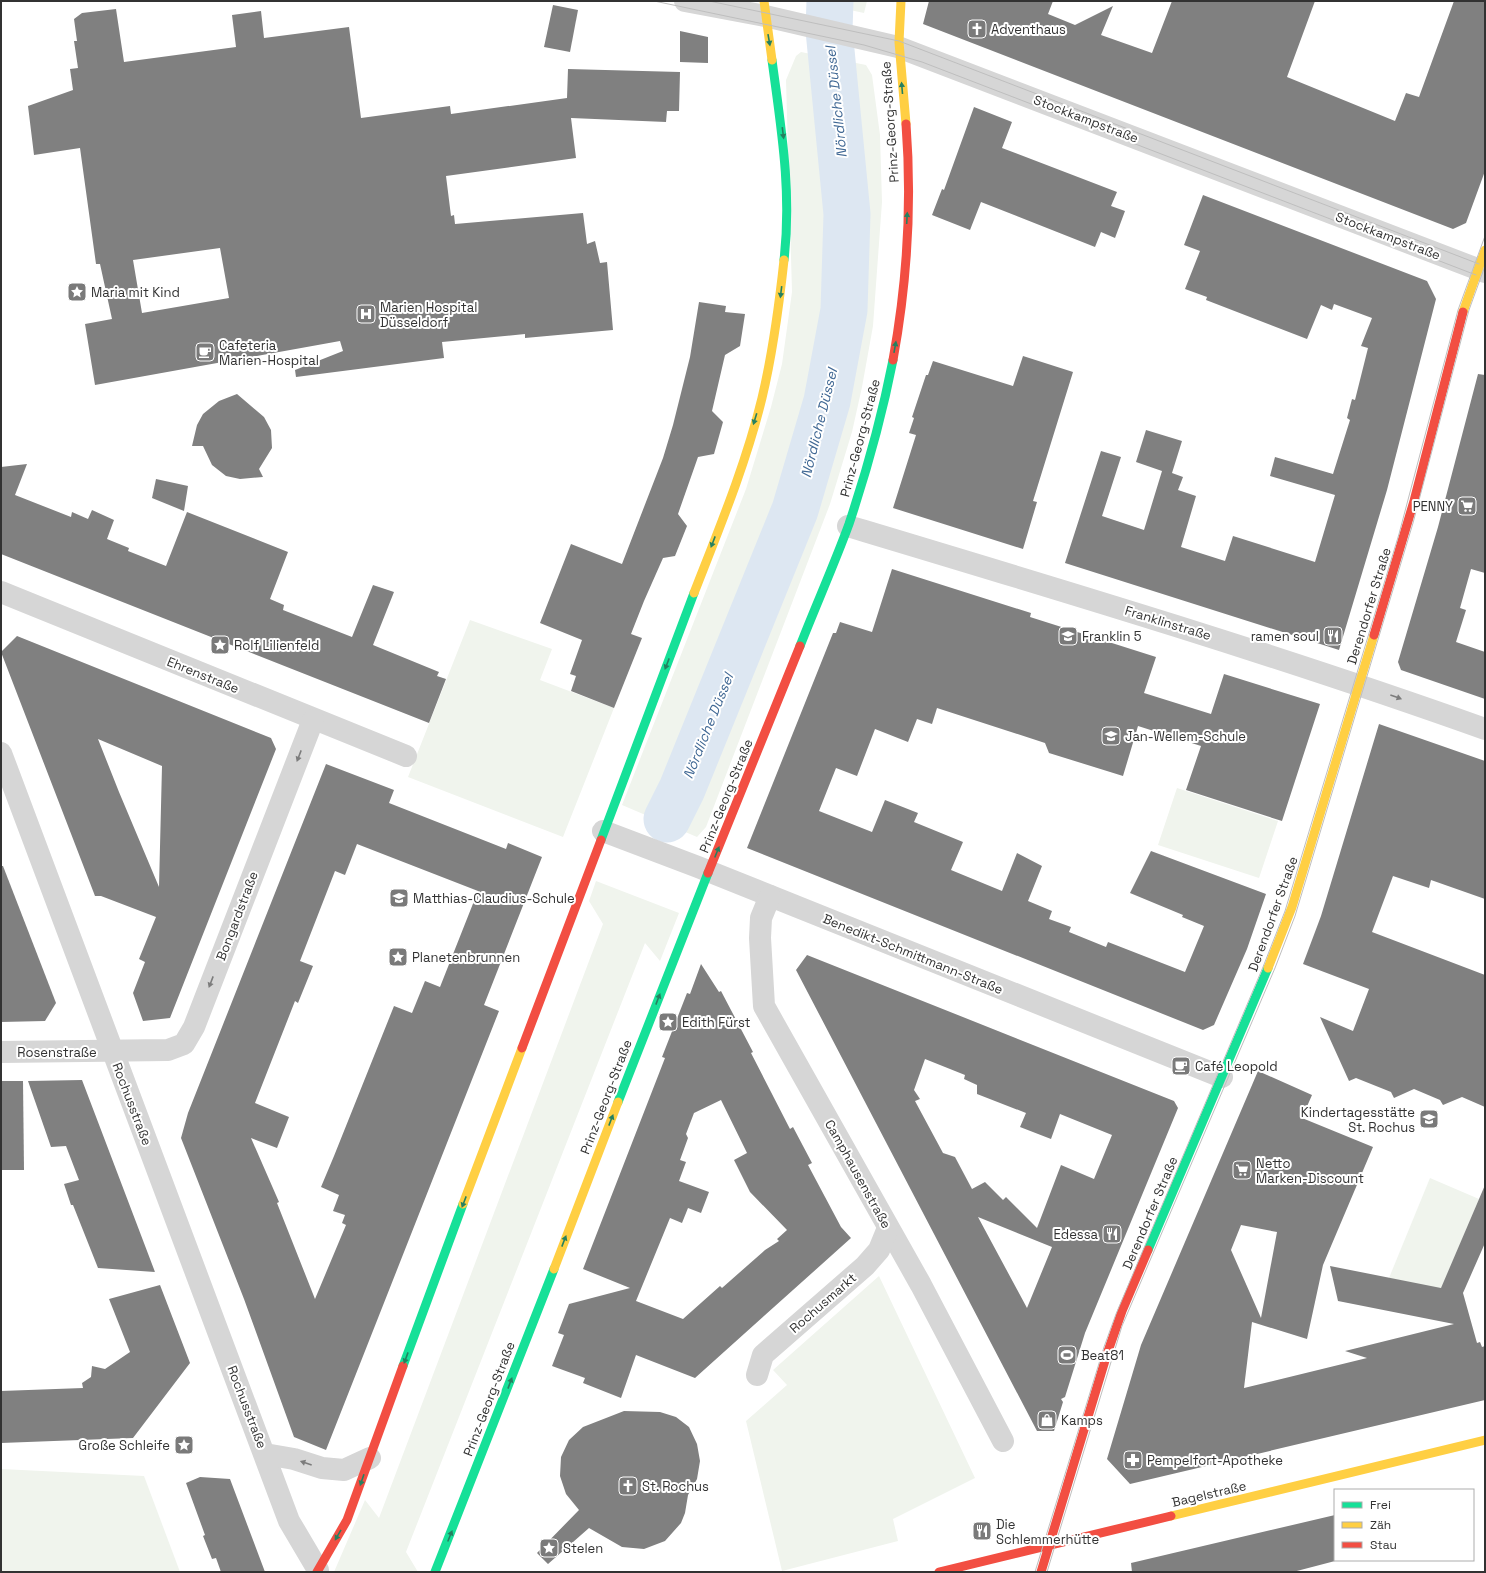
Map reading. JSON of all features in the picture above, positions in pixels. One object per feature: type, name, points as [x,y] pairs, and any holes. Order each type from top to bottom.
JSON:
[{"type":"main road","name":"Prinz-Georg-Straße","points":[[435,1572],[496,1420],[683,935],[848,526],[865,480],[890,378],[901,310],[905,261],[908,162],[898,47],[902,1]]},
{"type":"main road","points":[[318,1571],[347,1520],[419,1321],[735,485],[762,399],[770,362],[785,253],[788,202],[786,161],[764,9]]},
{"type":"main road","name":"Derendorfer Straße","points":[[1041,1572],[1107,1354],[1122,1311],[1272,962],[1292,907],[1414,501],[1459,324],[1481,271],[1485,250]]},
{"type":"main road","name":"Bagelstraße","points":[[939,1572],[1485,1440]]},
{"type":"street","name":"Stockkampstraße","points":[[685,1],[764,9],[799,24],[865,38],[898,47],[1481,271]]},
{"type":"street","name":"Franklinstraße","points":[[848,526],[1026,579],[1359,684],[1485,728]]},
{"type":"street","name":"Ehrenstraße","points":[[1,592],[313,720],[406,756]]},
{"type":"street","name":"Bongardstraße","points":[[112,1052],[168,1050],[184,1044],[194,1027],[313,720]]},
{"type":"street","name":"Rochusstraße","points":[[1,753],[289,1521],[318,1571]]},
{"type":"street","name":"Benedikt-Schmittmann-Straße","points":[[603,831],[770,896],[1222,1077]]},
{"type":"street","name":"Camphausenstraße","points":[[770,896],[761,925],[764,1006],[921,1285],[1003,1441]]},
{"type":"street","name":"Rosenstraße","points":[[1,1052],[112,1052]]},
{"type":"street","name":"Rochusmarkt","points":[[757,1375],[763,1355],[866,1266],[879,1250],[888,1228]]},
{"type":"street","name":"Rochusstraße","points":[[265,1454],[294,1459],[322,1468],[344,1470],[370,1458]]},
{"type":"shaded area","points":[[808,1],[867,1],[864,13]]},
{"type":"shaded area","points":[[801,52],[866,65],[872,75],[880,135],[882,202],[873,326],[852,432],[830,504],[706,827],[697,837],[622,805],[746,489],[771,407],[782,364],[792,292],[786,80],[796,56]]},
{"type":"shaded area","points":[[470,620],[552,649],[540,680],[614,708],[563,837],[408,777]]},
{"type":"shaded area","points":[[1177,788],[1278,821],[1259,878],[1158,845]]},
{"type":"shaded area","points":[[596,881],[679,913],[660,961],[645,943],[406,1552],[418,1572],[334,1572],[365,1500],[379,1518],[603,924],[589,901]]},
{"type":"shaded area","points":[[1430,1178],[1479,1199],[1441,1289],[1389,1278]]},
{"type":"shaded area","points":[[879,1276],[975,1478],[893,1519],[898,1541],[782,1571],[746,1421],[787,1385],[773,1370]]},
{"type":"shaded area","points":[[1,1469],[144,1476],[180,1572],[1,1572]]},
{"type":"building","points":[[929,1],[1053,1],[1048,14],[1075,25],[1113,6],[1101,35],[1152,53],[1172,1],[1315,1],[1287,77],[1395,121],[1406,93],[1419,97],[1454,1],[1485,1],[1485,171],[1466,223],[1453,229],[923,24]]},
{"type":"building","points":[[553,5],[578,10],[570,52],[544,47]]},
{"type":"building","points":[[116,9],[124,62],[236,47],[232,15],[261,11],[264,38],[349,27],[361,118],[450,106],[451,114],[567,98],[568,69],[680,72],[679,111],[667,111],[666,122],[571,118],[576,158],[446,176],[451,216],[454,215],[455,224],[583,213],[587,244],[595,241],[600,263],[607,262],[613,330],[525,338],[525,334],[442,342],[444,358],[296,377],[295,370],[343,351],[340,341],[95,385],[85,324],[112,319],[100,264],[96,264],[80,148],[34,155],[28,106],[73,90],[70,69],[78,68],[74,41],[77,41],[74,19],[82,13]],"holes":[[[220,248],[229,298],[142,313],[133,260]]]},
{"type":"building","points":[[680,31],[708,37],[708,63],[680,62]]},
{"type":"building","points":[[974,107],[1012,122],[1002,148],[1117,192],[1111,206],[1125,211],[1115,238],[1101,232],[1095,247],[981,202],[970,230],[932,215],[942,189],[944,190]]},
{"type":"building","points":[[1203,195],[1427,281],[1436,299],[1387,490],[1339,650],[1065,563],[1101,451],[1121,457],[1102,516],[1144,530],[1162,471],[1136,462],[1146,430],[1182,441],[1172,473],[1183,477],[1178,490],[1196,496],[1181,547],[1225,561],[1233,536],[1315,562],[1335,495],[1270,476],[1275,457],[1333,474],[1350,420],[1347,418],[1352,399],[1355,400],[1368,348],[1361,346],[1372,318],[1334,304],[1332,310],[1321,305],[1307,339],[1206,300],[1207,297],[1185,289],[1200,251],[1184,245]]},
{"type":"building","points":[[699,302],[726,306],[725,312],[745,314],[740,346],[725,355],[712,411],[723,422],[714,454],[698,457],[678,514],[687,526],[675,556],[663,558],[644,601],[631,634],[642,638],[614,708],[571,691],[576,676],[570,674],[582,640],[540,623],[571,544],[622,564],[663,458],[673,425],[690,357]]},
{"type":"building","points":[[1023,356],[1073,372],[1033,501],[1037,502],[1023,549],[893,508],[916,435],[909,433],[914,418],[912,417],[926,375],[928,375],[933,361],[1013,386]]},
{"type":"building","points":[[1478,374],[1485,375],[1485,573],[1471,569],[1460,608],[1466,610],[1456,642],[1485,652],[1485,699],[1401,670],[1398,662],[1438,527]]},
{"type":"building","points":[[237,394],[264,417],[271,430],[272,448],[259,469],[263,477],[240,479],[226,476],[212,465],[203,446],[192,446],[197,425],[203,414],[219,401]]},
{"type":"building","points":[[27,464],[15,495],[71,517],[72,512],[88,519],[92,510],[114,520],[107,539],[129,548],[128,551],[166,566],[187,512],[288,552],[270,599],[284,605],[283,610],[352,637],[373,585],[394,592],[373,645],[439,672],[437,676],[446,679],[429,723],[1,554],[1,467]]},
{"type":"building","points":[[156,479],[188,486],[184,511],[152,498]]},
{"type":"building","points":[[892,569],[1031,613],[1030,617],[1156,657],[1144,693],[1211,714],[1224,674],[1320,704],[1282,821],[1186,790],[1201,746],[1138,726],[1123,776],[1049,753],[1045,743],[937,708],[932,724],[917,719],[908,742],[875,729],[857,776],[836,768],[819,811],[872,832],[885,800],[918,813],[914,822],[963,842],[951,870],[1002,891],[1017,853],[1042,866],[1028,901],[1052,911],[1049,919],[1071,927],[1069,932],[1106,947],[1108,942],[1185,972],[1204,926],[1182,917],[1183,915],[1130,893],[1151,851],[1266,894],[1247,949],[1214,1025],[1203,1030],[747,848],[833,633],[836,633],[840,622],[872,632]]},
{"type":"building","points":[[17,636],[271,738],[276,749],[170,1018],[143,1021],[133,993],[145,962],[139,959],[156,917],[101,896],[95,896],[1,652]],"holes":[[[98,739],[162,766],[159,887]]]},
{"type":"building","points":[[1379,724],[1485,761],[1485,899],[1431,880],[1429,888],[1393,876],[1372,932],[1485,975],[1485,1107],[1462,1097],[1443,1105],[1440,1100],[1414,1089],[1394,1098],[1391,1092],[1356,1078],[1349,1081],[1320,1017],[1353,1031],[1369,989],[1303,964],[1321,916]]},
{"type":"building","points":[[326,764],[394,790],[389,803],[506,849],[508,843],[542,857],[484,1005],[499,1011],[326,1450],[294,1437],[244,1299],[181,1138],[188,1113]],"holes":[[[357,844],[478,891],[440,987],[425,981],[412,1013],[394,1006],[321,1187],[339,1195],[333,1211],[345,1215],[342,1223],[346,1225],[315,1299],[277,1203],[279,1202],[251,1138],[277,1148],[289,1117],[255,1103],[295,1001],[298,1003],[313,966],[300,961],[335,871],[345,875]]]},
{"type":"building","points":[[1,866],[3,866],[56,1003],[45,1021],[1,1022]]},
{"type":"building","points":[[807,955],[1174,1101],[1178,1108],[1085,1333],[1065,1397],[1061,1399],[1063,1402],[1054,1431],[1037,1431],[796,970]],"holes":[[[925,1059],[965,1075],[964,1079],[977,1085],[977,1094],[1026,1113],[1020,1127],[1051,1139],[1060,1114],[1112,1135],[1094,1179],[1061,1165],[1037,1228],[1006,1197],[1003,1200],[985,1182],[972,1189],[955,1157],[943,1153],[915,1101],[920,1099],[914,1090]],[[978,1217],[1052,1247],[1027,1308]]]},
{"type":"building","points":[[701,964],[719,992],[721,991],[753,1052],[751,1053],[790,1129],[793,1127],[812,1163],[808,1165],[841,1227],[851,1238],[695,1378],[636,1355],[621,1398],[583,1383],[585,1378],[552,1366],[564,1335],[558,1333],[569,1304],[630,1288],[583,1269],[665,1058],[662,1057],[687,993],[690,994]],"holes":[[[721,1100],[747,1153],[734,1160],[750,1192],[787,1230],[777,1239],[779,1241],[765,1250],[722,1288],[720,1286],[683,1319],[636,1301],[670,1218],[682,1223],[688,1208],[701,1213],[709,1192],[679,1181],[686,1162],[680,1160],[688,1138],[686,1134],[694,1113]]]},
{"type":"building","points":[[1258,1071],[1312,1095],[1302,1118],[1373,1147],[1323,1265],[1307,1339],[1252,1322],[1244,1388],[1367,1358],[1345,1351],[1454,1324],[1338,1301],[1330,1266],[1441,1288],[1485,1185],[1485,1243],[1463,1293],[1477,1343],[1480,1342],[1482,1347],[1485,1346],[1485,1400],[1130,1484],[1107,1459],[1141,1345]],"holes":[[[1241,1225],[1277,1232],[1261,1318],[1231,1250]]]},
{"type":"building","points":[[82,1080],[155,1272],[98,1268],[73,1205],[71,1205],[64,1184],[79,1180],[66,1146],[51,1147],[28,1081]]},
{"type":"building","points":[[1,1081],[23,1081],[24,1170],[1,1170]]},
{"type":"building","points":[[160,1285],[190,1363],[133,1438],[1,1443],[1,1391],[83,1388],[82,1383],[91,1377],[92,1366],[105,1369],[130,1352],[109,1299]]},
{"type":"building","name":"St. Rochus","points":[[624,1411],[660,1412],[676,1417],[689,1427],[697,1444],[700,1461],[697,1479],[688,1495],[685,1513],[681,1523],[665,1541],[644,1549],[622,1547],[589,1528],[548,1564],[537,1553],[579,1510],[566,1494],[560,1476],[561,1457],[569,1440],[583,1427]]},
{"type":"building","points":[[200,1477],[230,1479],[265,1572],[221,1572],[216,1558],[212,1559],[186,1483]]},
{"type":"building","points":[[1334,1515],[1335,1561],[1293,1572],[1132,1572],[1131,1563]]},
{"type":"waterway","name":"Nördliche Düssel","points":[[667,819],[682,789],[795,510],[827,401],[844,310],[847,214],[829,30],[830,1]]},
{"type":"tram line","points":[[654,1],[864,45],[922,62],[1476,275]]},
{"type":"tram line","points":[[709,1],[899,41],[1479,264]]},
{"type":"tram line","points":[[1035,1572],[1104,1347],[1116,1314],[1263,967],[1285,911],[1399,534],[1458,310],[1485,236]]},
{"type":"tram line","points":[[1047,1572],[1122,1326],[1275,968],[1295,916],[1413,523],[1469,310],[1485,266]]},
{"type":"traffic: fast","points":[[772,60],[782,135],[786,184],[787,209],[784,260]]},
{"type":"traffic: fast","points":[[800,646],[856,504],[879,422],[893,360]]},
{"type":"traffic: fast","points":[[601,840],[694,593]]},
{"type":"traffic: fast","points":[[618,1102],[708,873]]},
{"type":"traffic: fast","points":[[1148,1250],[1268,968]]},
{"type":"traffic: fast","points":[[403,1366],[463,1204]]},
{"type":"traffic: fast","points":[[435,1572],[554,1269]]},
{"type":"traffic: slow","points":[[764,1],[772,60]]},
{"type":"traffic: slow","points":[[901,1],[899,42],[906,124]]},
{"type":"traffic: slow","points":[[1463,312],[1485,250]]},
{"type":"traffic: slow","points":[[694,593],[731,496],[756,423],[766,381],[778,312],[784,260]]},
{"type":"traffic: slow","points":[[1268,968],[1292,907],[1374,635]]},
{"type":"traffic: slow","points":[[463,1204],[522,1048]]},
{"type":"traffic: slow","points":[[554,1269],[618,1102]]},
{"type":"traffic: slow","points":[[1171,1516],[1485,1440]]},
{"type":"traffic: jam","points":[[893,360],[902,302],[907,242],[908,153],[906,124]]},
{"type":"traffic: jam","points":[[1374,635],[1414,501],[1463,312]]},
{"type":"traffic: jam","points":[[708,873],[800,646]]},
{"type":"traffic: jam","points":[[522,1048],[601,840]]},
{"type":"traffic: jam","points":[[1041,1572],[1107,1354],[1122,1311],[1148,1250]]},
{"type":"traffic: jam","points":[[317,1572],[347,1520],[403,1366]]},
{"type":"traffic: jam","points":[[939,1572],[1171,1516]]},
{"type":"place","name":"Adventhaus","points":[[977,29]]},
{"type":"place","name":"Maria mit Kind","points":[[77,292]]},
{"type":"place","name":"Marien Hospital Düsseldorf","points":[[366,314]]},
{"type":"place","name":"Cafeteria Marien-Hospital","points":[[205,352]]},
{"type":"place","name":"PENNY","points":[[1467,506]]},
{"type":"place","name":"Franklin 5","points":[[1068,636]]},
{"type":"place","name":"ramen soul","points":[[1333,636]]},
{"type":"place","name":"Rolf Lilienfeld","points":[[220,645]]},
{"type":"place","name":"Jan-Wellem-Schule","points":[[1111,736]]},
{"type":"place","name":"Matthias-Claudius-Schule","points":[[399,898]]},
{"type":"place","name":"Planetenbrunnen","points":[[398,957]]},
{"type":"place","name":"Edith Fürst","points":[[668,1022]]},
{"type":"place","name":"Café Leopold","points":[[1181,1066]]},
{"type":"place","name":"Kindertagesstätte St. Rochus","points":[[1429,1119]]},
{"type":"place","name":"Netto Marken-Discount","points":[[1242,1170]]},
{"type":"place","name":"Edessa","points":[[1112,1234]]},
{"type":"place","name":"Beat81","points":[[1067,1355]]},
{"type":"place","name":"Kamps","points":[[1047,1420]]},
{"type":"place","name":"Große Schleife","points":[[184,1445]]},
{"type":"place","name":"Pempelfort-Apotheke","points":[[1133,1460]]},
{"type":"place","name":"St. Rochus","points":[[628,1486]]},
{"type":"place","name":"Die Schlemmerhütte","points":[[982,1531]]},
{"type":"place","name":"Stelen","points":[[549,1548]]}]
